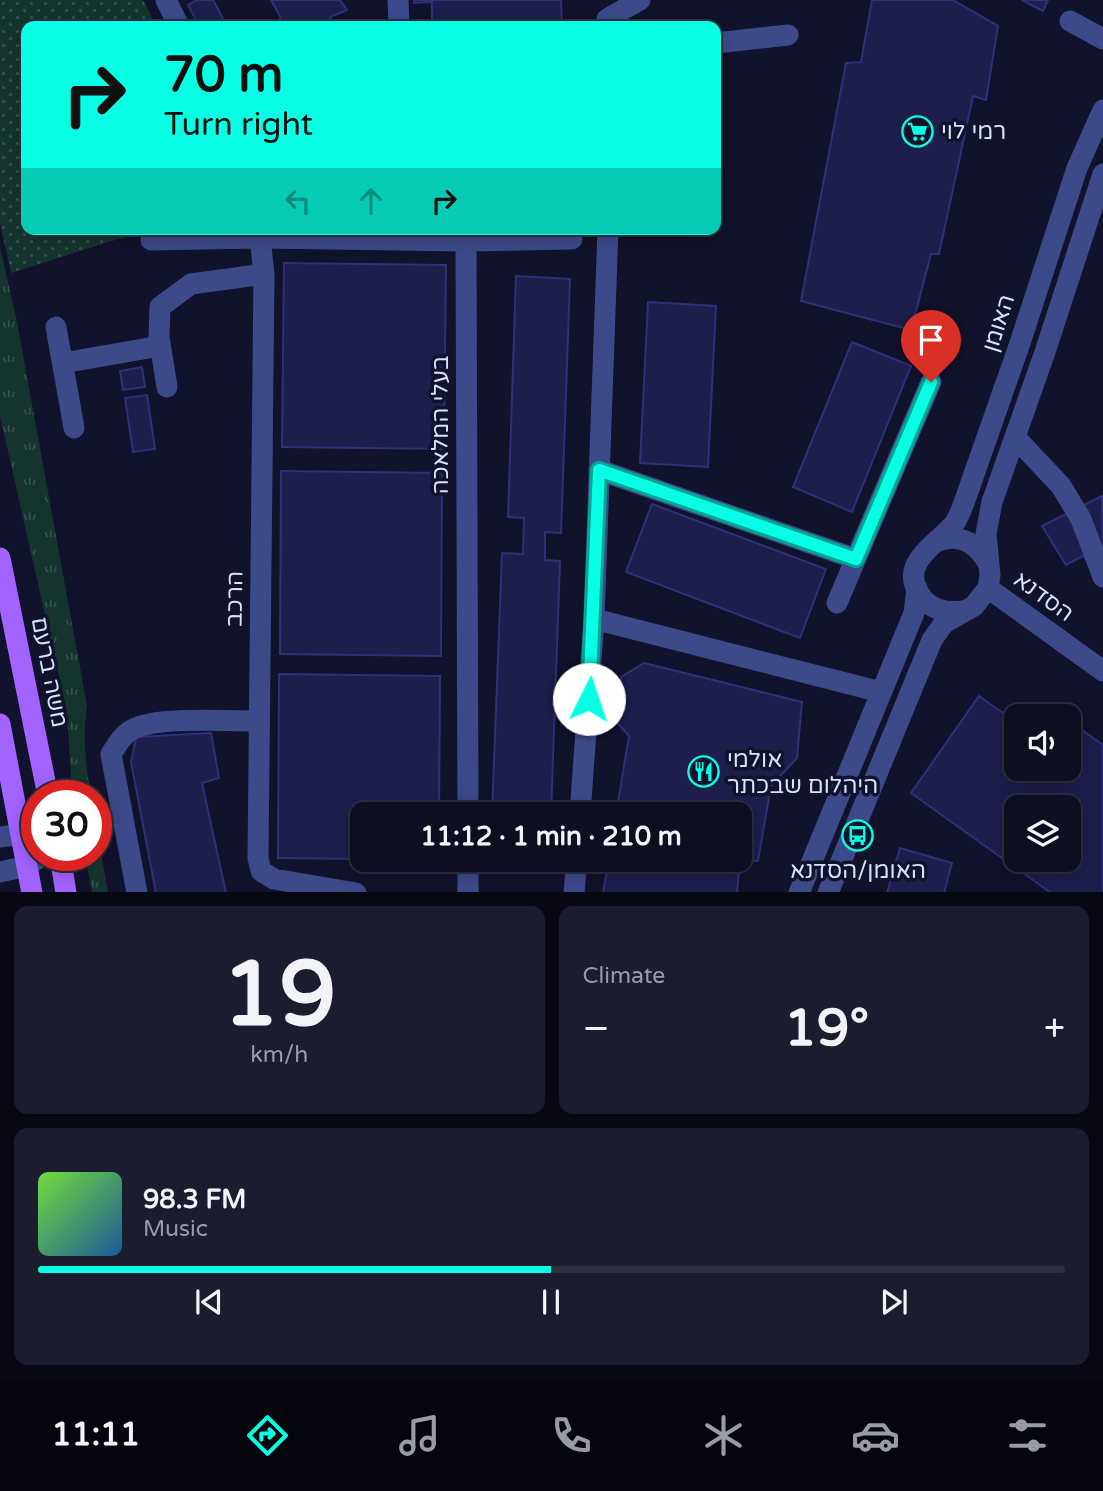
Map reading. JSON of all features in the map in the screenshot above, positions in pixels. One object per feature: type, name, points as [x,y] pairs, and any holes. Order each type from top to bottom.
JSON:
[{"type":"main road","name":"משה ברעם","points":[[0,558],[45,780]]},
{"type":"main road","points":[[0,724],[19,837]]},
{"type":"main road","points":[[32,892],[33,871]]},
{"type":"main road","points":[[62,871],[66,892]]},
{"type":"street","points":[[166,0],[176,21]]},
{"type":"street","points":[[398,0],[399,21]]},
{"type":"street","points":[[606,15],[640,0]]},
{"type":"street","points":[[1070,21],[1103,39]]},
{"type":"street","points":[[721,42],[788,35]]},
{"type":"street","name":"האומן","points":[[799,892],[914,613],[917,588],[914,575],[917,562],[923,550],[957,521],[1020,343],[1077,168],[1103,110]]},
{"type":"street","points":[[828,892],[932,640],[944,623],[974,606],[988,589],[990,575],[986,534],[992,502],[1045,352],[1103,174]]},
{"type":"street","points":[[151,240],[242,235]]},
{"type":"street","name":"הרכב","points":[[260,235],[264,274],[258,858],[261,872],[274,879],[356,892]]},
{"type":"street","points":[[415,235],[466,241],[572,239]]},
{"type":"street","points":[[581,802],[594,619],[608,235]]},
{"type":"street","name":"בעלי המלאכה","points":[[466,241],[468,802]]},
{"type":"street","points":[[167,387],[160,346],[160,307],[191,285],[264,274]]},
{"type":"street","points":[[56,327],[75,429]]},
{"type":"street","points":[[63,363],[160,346]]},
{"type":"street","points":[[837,603],[931,382]]},
{"type":"street","points":[[1015,437],[1061,486],[1081,519],[1103,577]]},
{"type":"street","points":[[599,470],[856,559]]},
{"type":"street","points":[[932,543],[943,538],[969,541],[979,549],[988,563]]},
{"type":"street","points":[[917,588],[923,599],[937,609],[950,613],[963,611]]},
{"type":"street","name":"הסדנא","points":[[988,589],[1103,669]]},
{"type":"street","points":[[594,619],[881,692]]},
{"type":"street","points":[[137,892],[111,754],[121,738],[136,727],[160,722],[259,721]]},
{"type":"street","points":[[0,872],[21,865]]},
{"type":"street","points":[[468,872],[468,892]]},
{"type":"street","points":[[574,892],[576,872]]},
{"type":"green space","points":[[0,0],[143,0],[154,21],[21,21],[21,235],[131,235],[11,273],[0,223]]},
{"type":"green space","points":[[0,247],[17,322],[87,706],[85,751],[89,780],[72,780],[67,712],[0,416]]},
{"type":"green space","points":[[88,871],[104,871],[108,892],[92,892]]},
{"type":"building","points":[[197,0],[213,0],[224,21],[196,21],[188,5]]},
{"type":"building","points":[[271,0],[340,0],[347,10],[330,17],[331,21],[276,21],[281,18]]},
{"type":"building","points":[[414,0],[561,0],[562,21],[432,21],[432,2],[414,3]]},
{"type":"building","points":[[872,0],[953,0],[998,26],[986,100],[973,96],[939,254],[931,254],[911,330],[801,301],[846,63],[861,62]]},
{"type":"building","points":[[1022,0],[1048,0],[1043,11]]},
{"type":"building","points":[[284,263],[446,265],[444,449],[282,447]]},
{"type":"building","points":[[516,276],[570,279],[561,533],[545,532],[545,560],[560,561],[551,802],[492,802],[502,553],[523,554],[524,518],[508,517]]},
{"type":"building","points":[[648,302],[716,306],[708,467],[640,463]]},
{"type":"building","points":[[852,342],[911,366],[852,512],[793,487]]},
{"type":"building","points":[[142,367],[145,387],[123,390],[120,371]]},
{"type":"building","points":[[147,395],[155,449],[133,452],[125,398]]},
{"type":"building","points":[[281,471],[442,473],[441,656],[280,654]]},
{"type":"building","points":[[1102,496],[1103,546],[1066,565],[1042,526]]},
{"type":"building","points":[[652,504],[826,569],[800,638],[626,572]]},
{"type":"building","name":"אולמי היהלום שבכתר","points":[[644,663],[802,702],[797,758],[771,786],[758,861],[752,861],[752,802],[618,802],[629,736],[612,717],[621,677]]},
{"type":"building","points":[[279,674],[440,676],[439,802],[350,802],[350,859],[278,858]]},
{"type":"building","points":[[979,696],[1004,714],[1004,781],[1081,781],[1081,729],[1103,745],[1103,892],[1050,892],[1022,872],[1081,872],[1081,795],[1004,795],[1004,859],[911,793]]},
{"type":"building","points":[[211,733],[219,778],[202,783],[226,892],[156,892],[131,762],[136,737]]},
{"type":"building","points":[[900,848],[952,863],[944,892],[887,892]]},
{"type":"building","name":"אולמי היהלום שבכתר","points":[[607,872],[739,872],[737,892],[603,892]]},
{"type":"place","name":"רמי לוי","points":[[918,131]]},
{"type":"place","name":"אולמי היהלום שבכתר","points":[[704,772]]},
{"type":"place","name":"האומן/הסדנא","points":[[858,836]]},
{"type":"route","points":[[589,699],[599,470],[856,559],[931,382]]}]
